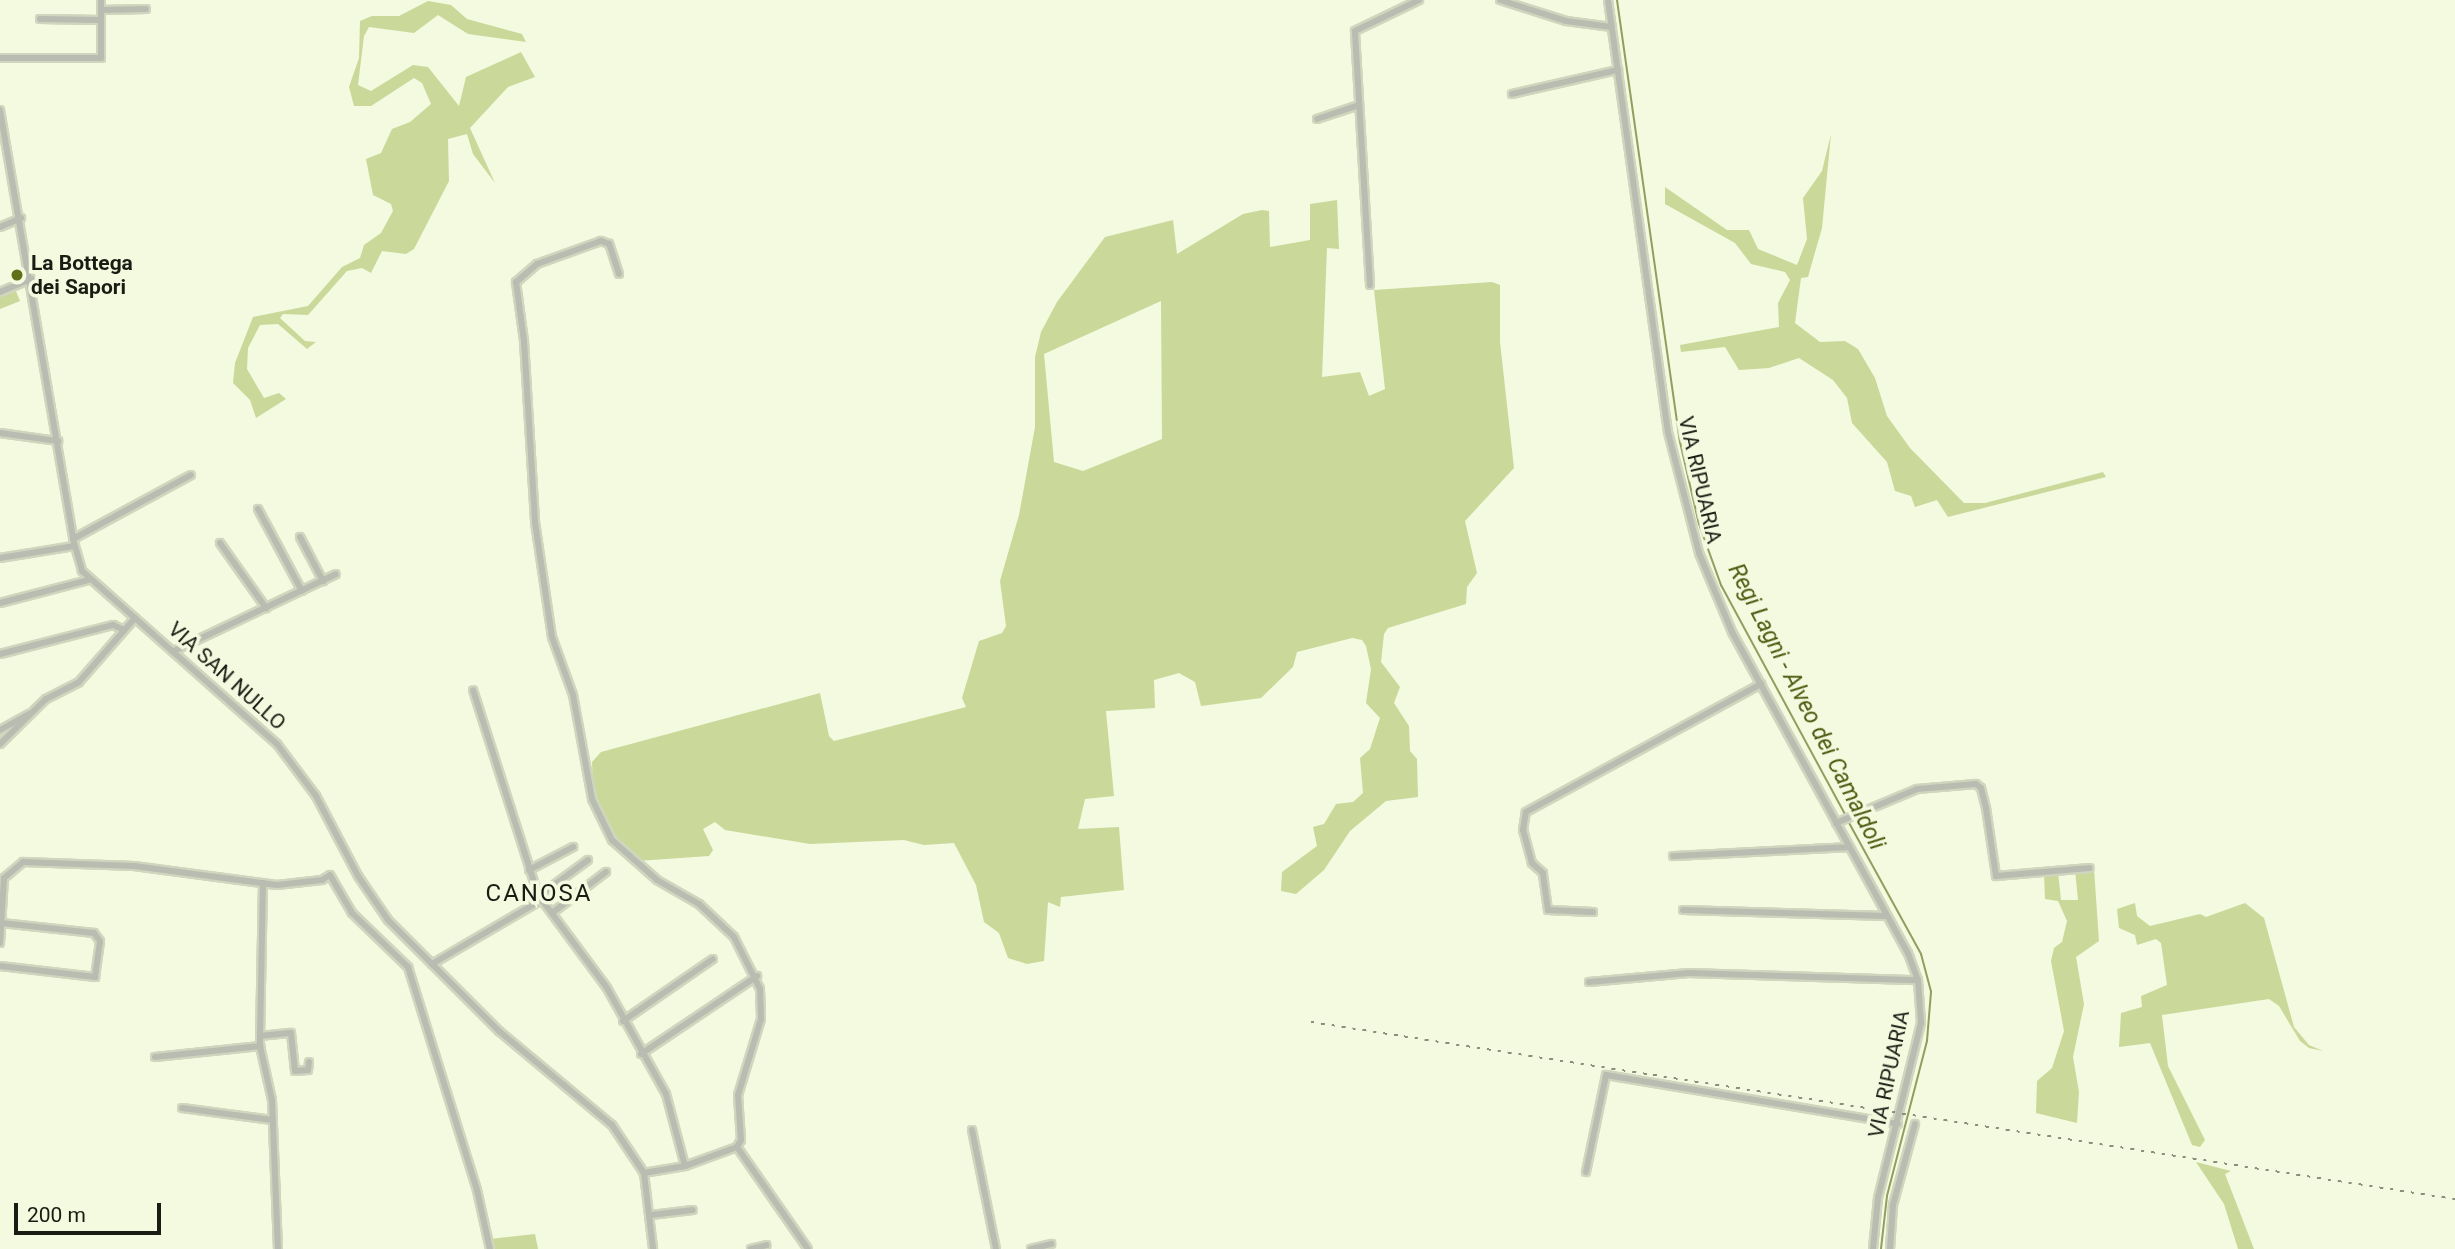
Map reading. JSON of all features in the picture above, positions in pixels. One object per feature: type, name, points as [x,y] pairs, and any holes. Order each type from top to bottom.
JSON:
[{"type":"street","points":[[0,58],[101,58],[101,0]]},
{"type":"street","points":[[1370,285],[1355,32],[1419,0]]},
{"type":"street","points":[[1500,0],[1566,21],[1612,27]]},
{"type":"street","name":"VIA RIPUARIA","points":[[1608,0],[1678,480],[1715,595],[1838,822],[1918,980],[1921,1023],[1874,1217],[1873,1249]]},
{"type":"street","points":[[101,10],[146,9]]},
{"type":"street","points":[[40,19],[101,20]]},
{"type":"street","points":[[1512,94],[1618,70]]},
{"type":"street","points":[[1317,119],[1359,105]]},
{"type":"street","name":"VIA SAN NULLO","points":[[0,110],[21,218],[73,542],[88,580],[174,651],[278,744],[316,796],[374,903],[499,1031],[612,1125],[644,1173],[653,1249]]},
{"type":"street","points":[[0,153],[8,150]]},
{"type":"street","points":[[0,227],[21,218]]},
{"type":"street","points":[[619,274],[608,244],[601,241],[537,264],[516,282],[535,522],[552,637],[573,695],[593,799],[612,840],[656,880],[715,918],[734,937],[757,976],[761,1019],[738,1095],[741,1140],[737,1147],[685,1166],[644,1173]]},
{"type":"street","points":[[0,292],[31,279]]},
{"type":"street","points":[[0,433],[58,442]]},
{"type":"street","points":[[0,558],[73,542],[191,475]]},
{"type":"street","points":[[258,509],[302,591]]},
{"type":"street","points":[[300,537],[323,581]]},
{"type":"street","points":[[220,543],[265,608]]},
{"type":"street","points":[[174,651],[335,574]]},
{"type":"street","points":[[0,603],[88,580]]},
{"type":"street","points":[[0,744],[46,699],[79,682],[135,618]]},
{"type":"street","points":[[0,654],[113,625],[124,630]]},
{"type":"street","points":[[1593,912],[1548,910],[1543,873],[1532,863],[1523,830],[1526,812],[1761,684]]},
{"type":"street","points":[[472,690],[517,819],[529,870],[539,896],[607,988],[641,1054],[666,1094],[685,1166]]},
{"type":"street","points":[[0,730],[30,713]]},
{"type":"street","points":[[1838,822],[1917,789],[1976,784],[1982,788],[1996,876],[2090,868]]},
{"type":"street","points":[[529,870],[573,846]]},
{"type":"street","points":[[1673,856],[1849,847]]},
{"type":"street","points":[[539,896],[588,860]]},
{"type":"street","points":[[0,943],[4,878],[9,869],[23,862],[134,866],[262,883],[322,880],[330,875],[352,913],[404,959],[477,1190],[490,1249]]},
{"type":"street","points":[[552,913],[606,872]]},
{"type":"street","points":[[262,883],[260,1046],[272,1120],[278,1249]]},
{"type":"street","points":[[432,964],[539,904],[539,896]]},
{"type":"street","points":[[1683,910],[1886,916]]},
{"type":"street","points":[[0,966],[95,977],[100,941],[94,933],[2,923]]},
{"type":"street","points":[[623,1021],[713,959]]},
{"type":"street","points":[[1589,982],[1689,973],[1918,980]]},
{"type":"street","points":[[641,1054],[757,976]]},
{"type":"street","points":[[260,1036],[291,1033],[295,1071],[309,1070],[309,1062]]},
{"type":"street","points":[[155,1056],[260,1046]]},
{"type":"street","points":[[1586,1172],[1606,1075],[1898,1124]]},
{"type":"street","points":[[182,1108],[272,1120]]},
{"type":"street","points":[[1890,1249],[1893,1205],[1915,1124]]},
{"type":"street","points":[[972,1130],[996,1249]]},
{"type":"street","points":[[737,1147],[807,1249]]},
{"type":"street","points":[[650,1215],[693,1210]]},
{"type":"street","points":[[1031,1249],[1051,1244]]},
{"type":"street","points":[[751,1249],[768,1245]]},
{"type":"green space","points":[[428,1],[451,5],[467,19],[522,34],[526,42],[468,34],[438,15],[414,33],[369,27],[364,36],[358,85],[371,91],[413,65],[428,67],[459,106],[466,77],[521,52],[535,77],[508,87],[470,128],[495,183],[473,154],[467,134],[448,139],[449,181],[414,249],[406,254],[382,251],[371,273],[362,268],[347,271],[308,315],[283,314],[280,318],[305,341],[316,342],[307,349],[278,324],[260,325],[248,348],[247,369],[264,398],[279,393],[286,399],[256,418],[250,400],[233,383],[235,363],[253,317],[308,306],[342,267],[360,258],[364,245],[381,233],[393,211],[391,204],[373,195],[366,159],[381,153],[392,129],[410,122],[431,104],[422,83],[414,78],[371,106],[354,106],[349,87],[359,58],[360,21],[372,16],[399,16]]},
{"type":"green space","points":[[1831,134],[1822,228],[1808,277],[1801,278],[1795,323],[1820,342],[1845,341],[1858,349],[1875,378],[1887,416],[1910,448],[1964,503],[1985,503],[2103,472],[2106,477],[1948,517],[1937,500],[1915,507],[1911,496],[1895,491],[1887,462],[1852,423],[1847,398],[1833,380],[1799,358],[1769,368],[1739,370],[1725,347],[1681,352],[1680,345],[1779,327],[1778,303],[1790,280],[1785,272],[1751,264],[1735,243],[1665,204],[1665,187],[1727,230],[1749,230],[1758,249],[1797,265],[1807,239],[1803,198],[1822,171]]},
{"type":"green space","points":[[1337,200],[1339,249],[1327,248],[1322,377],[1360,372],[1369,396],[1385,389],[1374,290],[1492,282],[1500,285],[1500,342],[1514,468],[1465,521],[1477,573],[1467,587],[1466,604],[1388,628],[1384,634],[1381,662],[1400,687],[1394,703],[1409,726],[1410,751],[1417,759],[1418,797],[1386,801],[1350,831],[1324,870],[1296,894],[1281,891],[1282,872],[1317,846],[1313,827],[1324,824],[1336,804],[1353,802],[1363,793],[1360,758],[1370,749],[1380,718],[1366,703],[1371,669],[1366,646],[1362,640],[1352,638],[1297,652],[1293,667],[1261,698],[1201,706],[1195,682],[1179,673],[1154,680],[1155,708],[1106,711],[1114,796],[1085,799],[1078,829],[1119,827],[1124,890],[1061,897],[1060,907],[1048,902],[1044,961],[1027,964],[1008,958],[999,933],[984,922],[976,885],[954,843],[924,845],[904,840],[810,844],[725,830],[715,822],[703,829],[713,850],[709,856],[637,861],[619,844],[593,790],[592,762],[601,752],[820,693],[829,736],[834,741],[966,707],[962,698],[979,641],[1002,633],[1006,626],[1000,581],[1019,515],[1035,427],[1035,357],[1041,332],[1057,302],[1105,237],[1173,220],[1177,254],[1243,214],[1262,210],[1269,211],[1270,247],[1310,240],[1310,204]],"holes":[[[1161,301],[1162,439],[1083,471],[1054,462],[1044,354]]]},
{"type":"green space","points":[[15,289],[20,301],[0,309],[0,295]]},
{"type":"green space","points":[[2094,869],[2099,941],[2076,957],[2084,1004],[2073,1057],[2079,1092],[2077,1123],[2036,1113],[2037,1081],[2052,1068],[2064,1031],[2051,961],[2054,948],[2062,942],[2067,921],[2058,901],[2045,899],[2044,873],[2058,872],[2061,900],[2078,900],[2075,870]]},
{"type":"green space","points":[[2135,903],[2137,916],[2150,926],[2200,914],[2206,917],[2245,903],[2264,918],[2294,1027],[2309,1045],[2323,1051],[2309,1048],[2300,1041],[2279,1006],[2269,999],[2162,1015],[2168,1066],[2205,1140],[2200,1147],[2192,1145],[2150,1043],[2119,1047],[2121,1013],[2142,1007],[2141,996],[2167,985],[2161,943],[2156,939],[2137,945],[2135,935],[2119,928],[2117,909]]},
{"type":"green space","points":[[2196,1162],[2231,1171],[2225,1174],[2254,1249],[2238,1249],[2224,1204]]},
{"type":"green space","points":[[535,1234],[538,1249],[491,1249],[490,1239]]},
{"type":"waterway","name":"Regi Lagni - Alveo dei Camaldoli","points":[[1617,0],[1680,442],[1699,524],[1721,585],[1846,816]]},
{"type":"waterway","name":"Regi Lagni - Alveo dei Camaldoli","points":[[1848,821],[1921,954],[1931,992],[1927,1041],[1887,1196],[1881,1249]]},
{"type":"railway","points":[[1311,1022],[2455,1199]]},
{"type":"place","name":"La Bottega dei Sapori","points":[[17,275]]},
{"type":"district","name":"CANOSA","points":[[539,894]]}]
